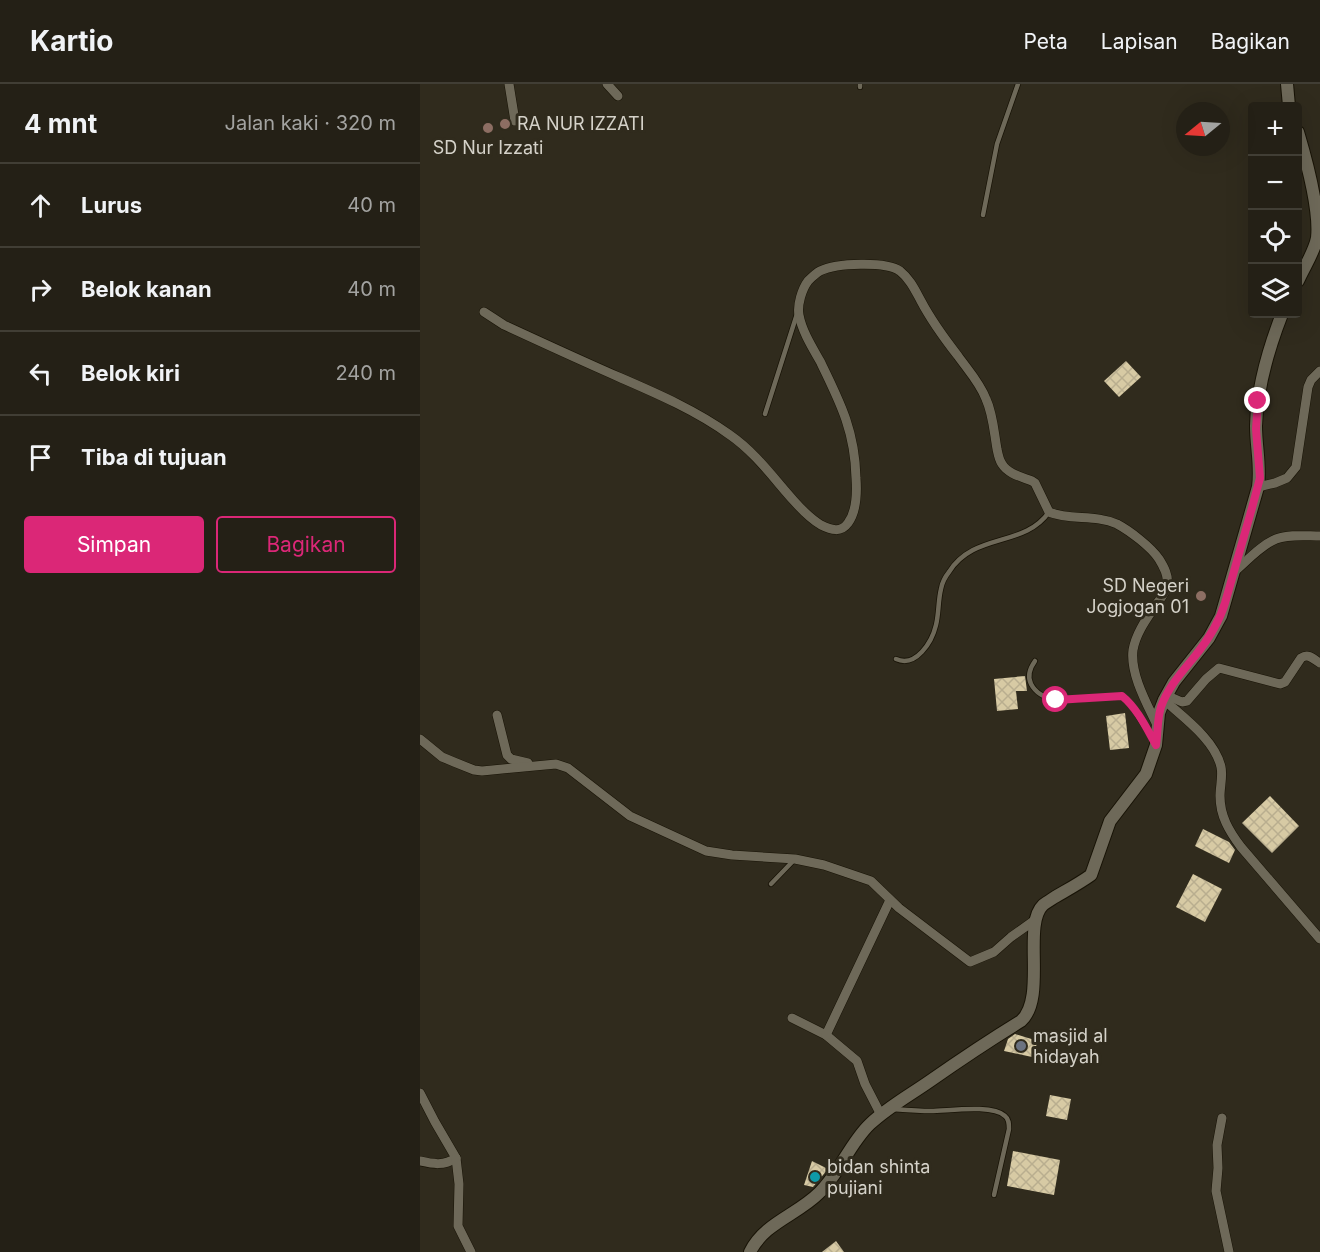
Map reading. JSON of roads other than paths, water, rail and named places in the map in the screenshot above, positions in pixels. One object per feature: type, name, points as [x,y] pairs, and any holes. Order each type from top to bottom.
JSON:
[{"type":"street","points":[[509,84],[515,121]]},
{"type":"street","points":[[607,84],[618,96]]},
{"type":"street","points":[[1287,84],[1289,102]]},
{"type":"street","points":[[1302,148],[1317,207],[1318,230],[1317,240],[1302,272]]},
{"type":"street","points":[[484,312],[504,325],[652,392],[722,429],[744,445],[804,512],[822,526],[840,530],[851,518],[856,494],[856,467],[850,432],[842,405],[802,326],[798,312],[801,295],[807,282],[819,272],[832,267],[862,264],[898,270],[910,280],[943,336],[983,392],[990,410],[1000,462],[1010,472],[1035,483],[1049,512],[1057,515],[1097,518],[1118,525],[1151,549],[1165,569],[1167,585],[1138,633],[1133,655],[1140,688],[1158,727]]},
{"type":"street","points":[[750,1252],[756,1241],[766,1232],[821,1191],[862,1133],[884,1112],[1026,1015],[1030,1006],[1034,974],[1035,920],[1042,905],[1091,875],[1110,821],[1145,777],[1156,745],[1160,713],[1165,698],[1221,616],[1258,487],[1260,472],[1256,429],[1258,401],[1267,355],[1281,318]]},
{"type":"street","points":[[1258,487],[1287,478],[1296,467],[1308,387],[1320,371]]},
{"type":"street","points":[[1233,574],[1272,541],[1284,537],[1320,536]]},
{"type":"street","points":[[1165,698],[1187,701],[1219,668],[1280,684],[1286,680],[1301,658],[1310,656],[1320,663]]},
{"type":"street","points":[[1165,698],[1216,752],[1222,771],[1221,809],[1229,831],[1320,939]]},
{"type":"street","points":[[497,715],[507,755],[511,759],[526,761],[533,765]]},
{"type":"street","points":[[420,739],[442,757],[474,770],[561,764],[630,816],[706,851],[795,859],[824,865],[871,882],[890,900],[970,962],[994,952],[1035,920]]},
{"type":"street","points":[[826,1035],[890,900]]},
{"type":"street","points":[[792,1018],[826,1035],[857,1061],[865,1084],[884,1112]]},
{"type":"street","points":[[420,1093],[456,1158],[459,1184],[457,1220],[459,1230],[471,1252]]},
{"type":"street","points":[[1222,1118],[1217,1145],[1216,1191],[1229,1252]]},
{"type":"street","points":[[420,1161],[433,1164],[445,1163],[456,1158]]},
{"type":"lane","points":[[983,215],[997,144],[1018,84]]},
{"type":"lane","points":[[765,414],[798,312]]},
{"type":"lane","points":[[896,659],[912,660],[928,644],[937,623],[941,588],[952,567],[963,556],[981,546],[1029,531],[1049,512]]},
{"type":"lane","points":[[1035,662],[1030,668],[1032,686],[1045,697],[1056,700],[1122,696],[1142,720],[1156,745]]},
{"type":"lane","points":[[771,884],[795,859]]},
{"type":"lane","points":[[884,1112],[985,1109],[1003,1114],[1008,1120],[1009,1129],[994,1195]]},
{"type":"place","name":"RA NUR IZZATI","points":[[505,124]]},
{"type":"place","name":"SD Nur Izzati","points":[[488,128]]},
{"type":"place","name":"SD Negeri Jogjogan 01","points":[[1201,596]]},
{"type":"place","name":"masjid al hidayah","points":[[1021,1046]]},
{"type":"place","name":"bidan shinta pujiani","points":[[815,1177]]}]
